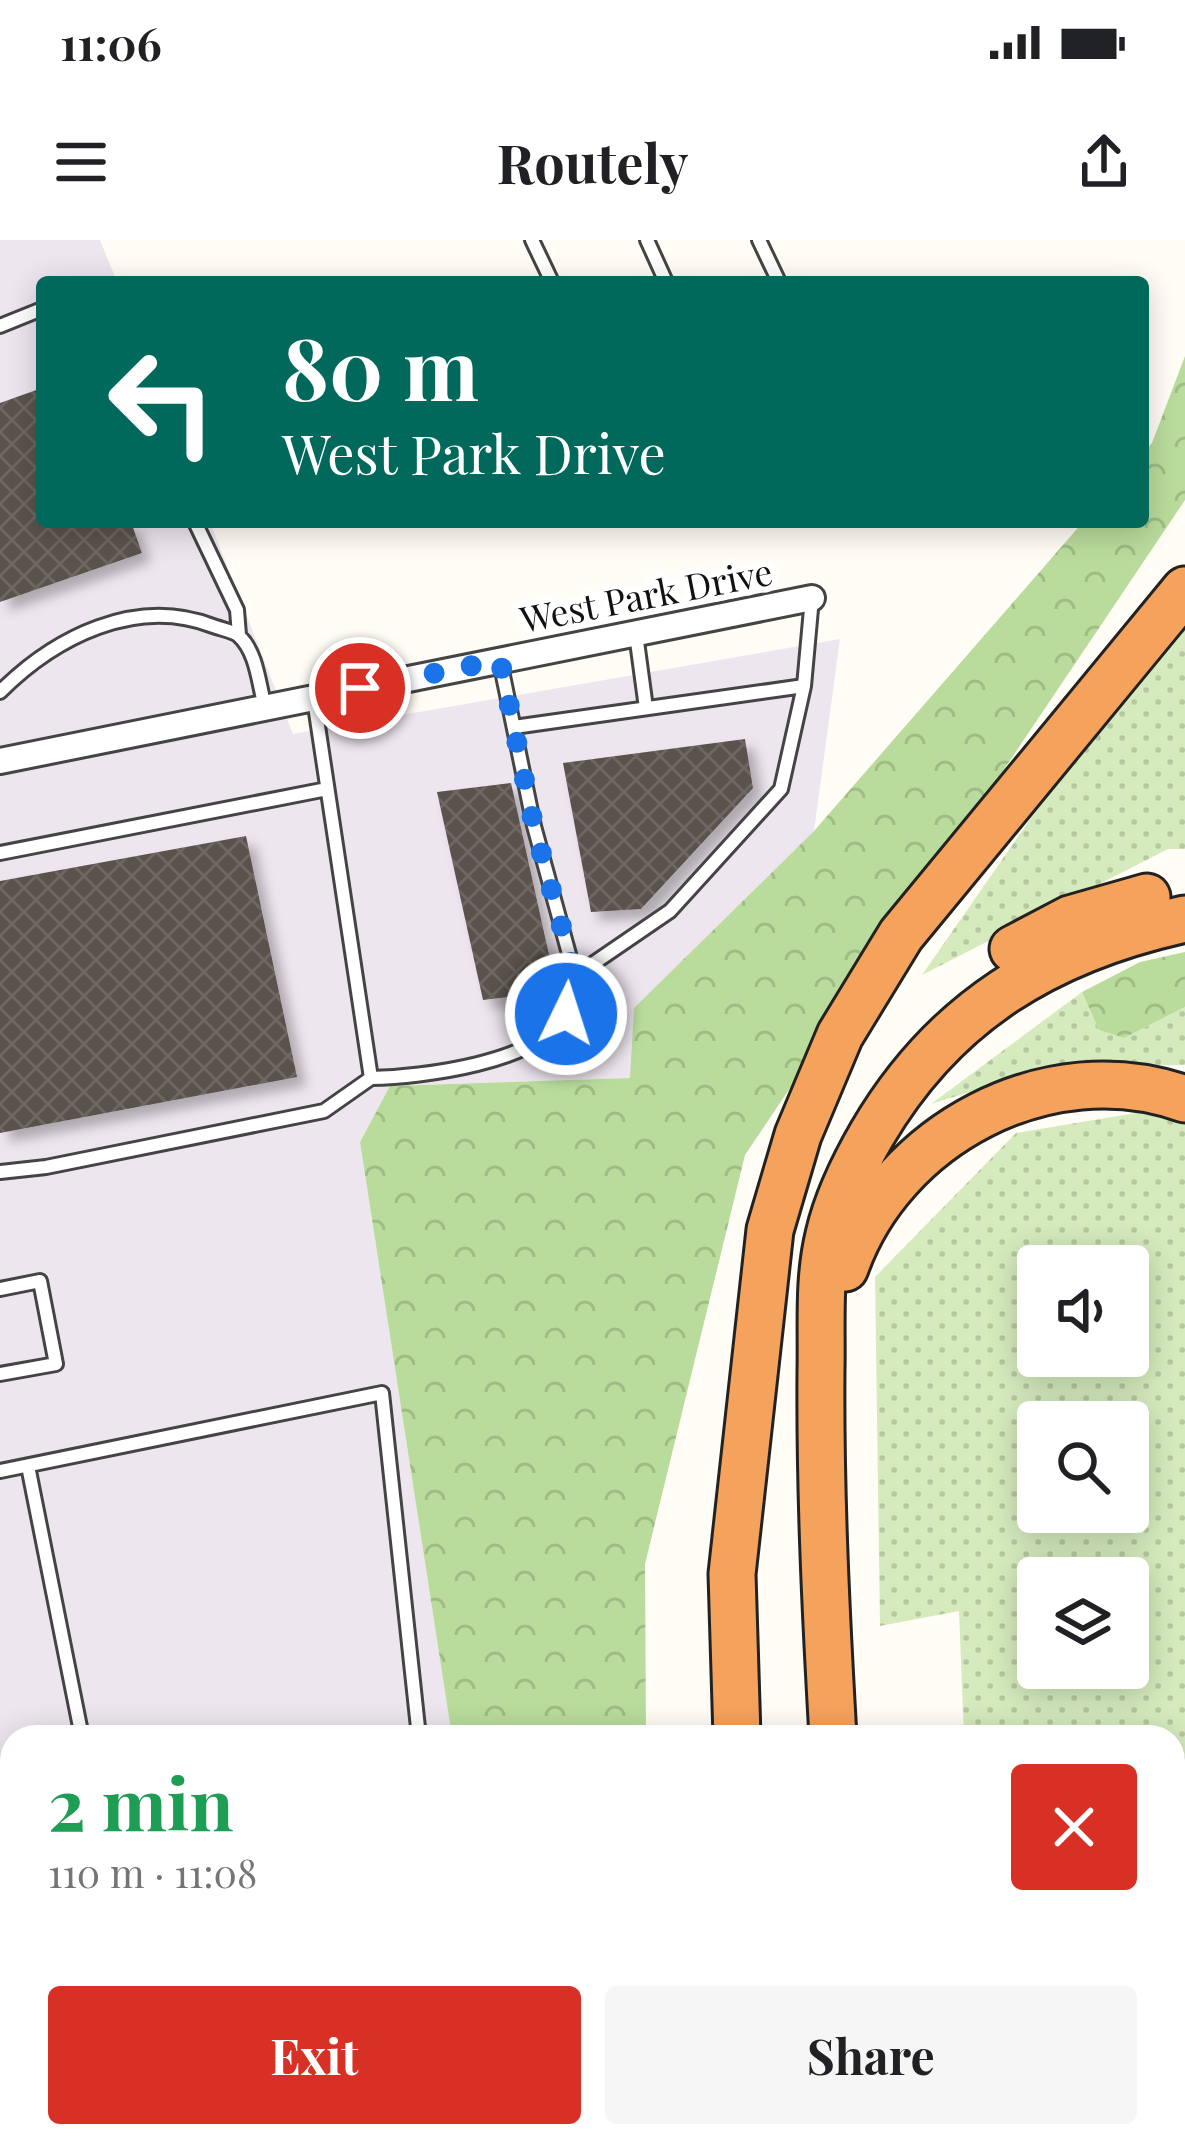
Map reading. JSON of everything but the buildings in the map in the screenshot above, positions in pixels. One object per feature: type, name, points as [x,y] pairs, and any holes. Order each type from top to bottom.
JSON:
[{"type":"highway","points":[[737,1725],[732,1574],[770,1230],[799,1135],[860,1000],[901,934],[1185,590]]},
{"type":"highway","points":[[752,1386],[828,1150],[911,1028],[949,993],[1024,942],[1070,919],[1185,890]]},
{"type":"highway","points":[[831,1725],[820,1514],[821,1273],[830,1229],[862,1150],[906,1080],[963,1020],[1070,953],[1185,919]]},
{"type":"highway","points":[[821,1371],[842,1277],[860,1229],[888,1187],[933,1144],[982,1114],[1039,1094],[1120,1088],[1185,1099]]},
{"type":"street","name":"West Park Drive","points":[[0,760],[812,598]]},
{"type":"lane","points":[[532,240],[549,276]]},
{"type":"lane","points":[[647,240],[663,276]]},
{"type":"lane","points":[[759,240],[775,276]]},
{"type":"lane","points":[[0,326],[36,311]]},
{"type":"lane","points":[[198,528],[237,610],[238,635],[252,658],[265,707]]},
{"type":"lane","points":[[575,976],[670,911],[782,789],[804,686],[812,598]]},
{"type":"lane","points":[[0,692],[31,661],[112,623],[158,614],[196,619],[238,635]]},
{"type":"lane","points":[[636,632],[646,708]]},
{"type":"lane","points":[[0,1172],[324,1111],[371,1078],[410,1077],[485,1064],[545,1037],[566,1014],[575,976],[534,826],[500,660]]},
{"type":"lane","points":[[514,728],[804,686]]},
{"type":"lane","points":[[314,698],[371,1078]]},
{"type":"lane","points":[[0,853],[327,789]]},
{"type":"lane","points":[[0,1289],[40,1281],[56,1364],[0,1374]]},
{"type":"lane","points":[[0,1471],[382,1393],[418,1725]]},
{"type":"lane","points":[[28,1466],[80,1725]]},
{"type":"shaded area","points":[[0,240],[100,240],[115,276],[36,276],[36,528],[212,528],[293,734],[840,639],[814,831],[635,1008],[631,1078],[391,1086],[360,1142],[450,1725],[0,1725]]},
{"type":"green space","points":[[1185,356],[1185,500],[745,1155],[645,1564],[646,1725],[450,1725],[360,1142],[390,1086],[630,1078],[634,1008],[814,831],[1078,528],[1149,528],[1152,443]]},
{"type":"green space","points":[[1185,619],[1185,849],[1168,849],[922,975],[1031,818]]},
{"type":"green space","points":[[1185,952],[1185,1007],[1124,1038],[1099,1030],[1082,992],[1140,962]]},
{"type":"green space","points":[[1082,992],[1099,1030],[1124,1038],[1185,1007],[1185,1065],[1054,1066],[931,1104]]},
{"type":"green space","points":[[1172,1107],[1185,1117],[1185,1725],[964,1725],[959,1611],[880,1626],[875,1277],[1016,1133]]},
{"type":"route","points":[[360,688],[500,660],[534,826],[575,976],[566,1014]]}]
